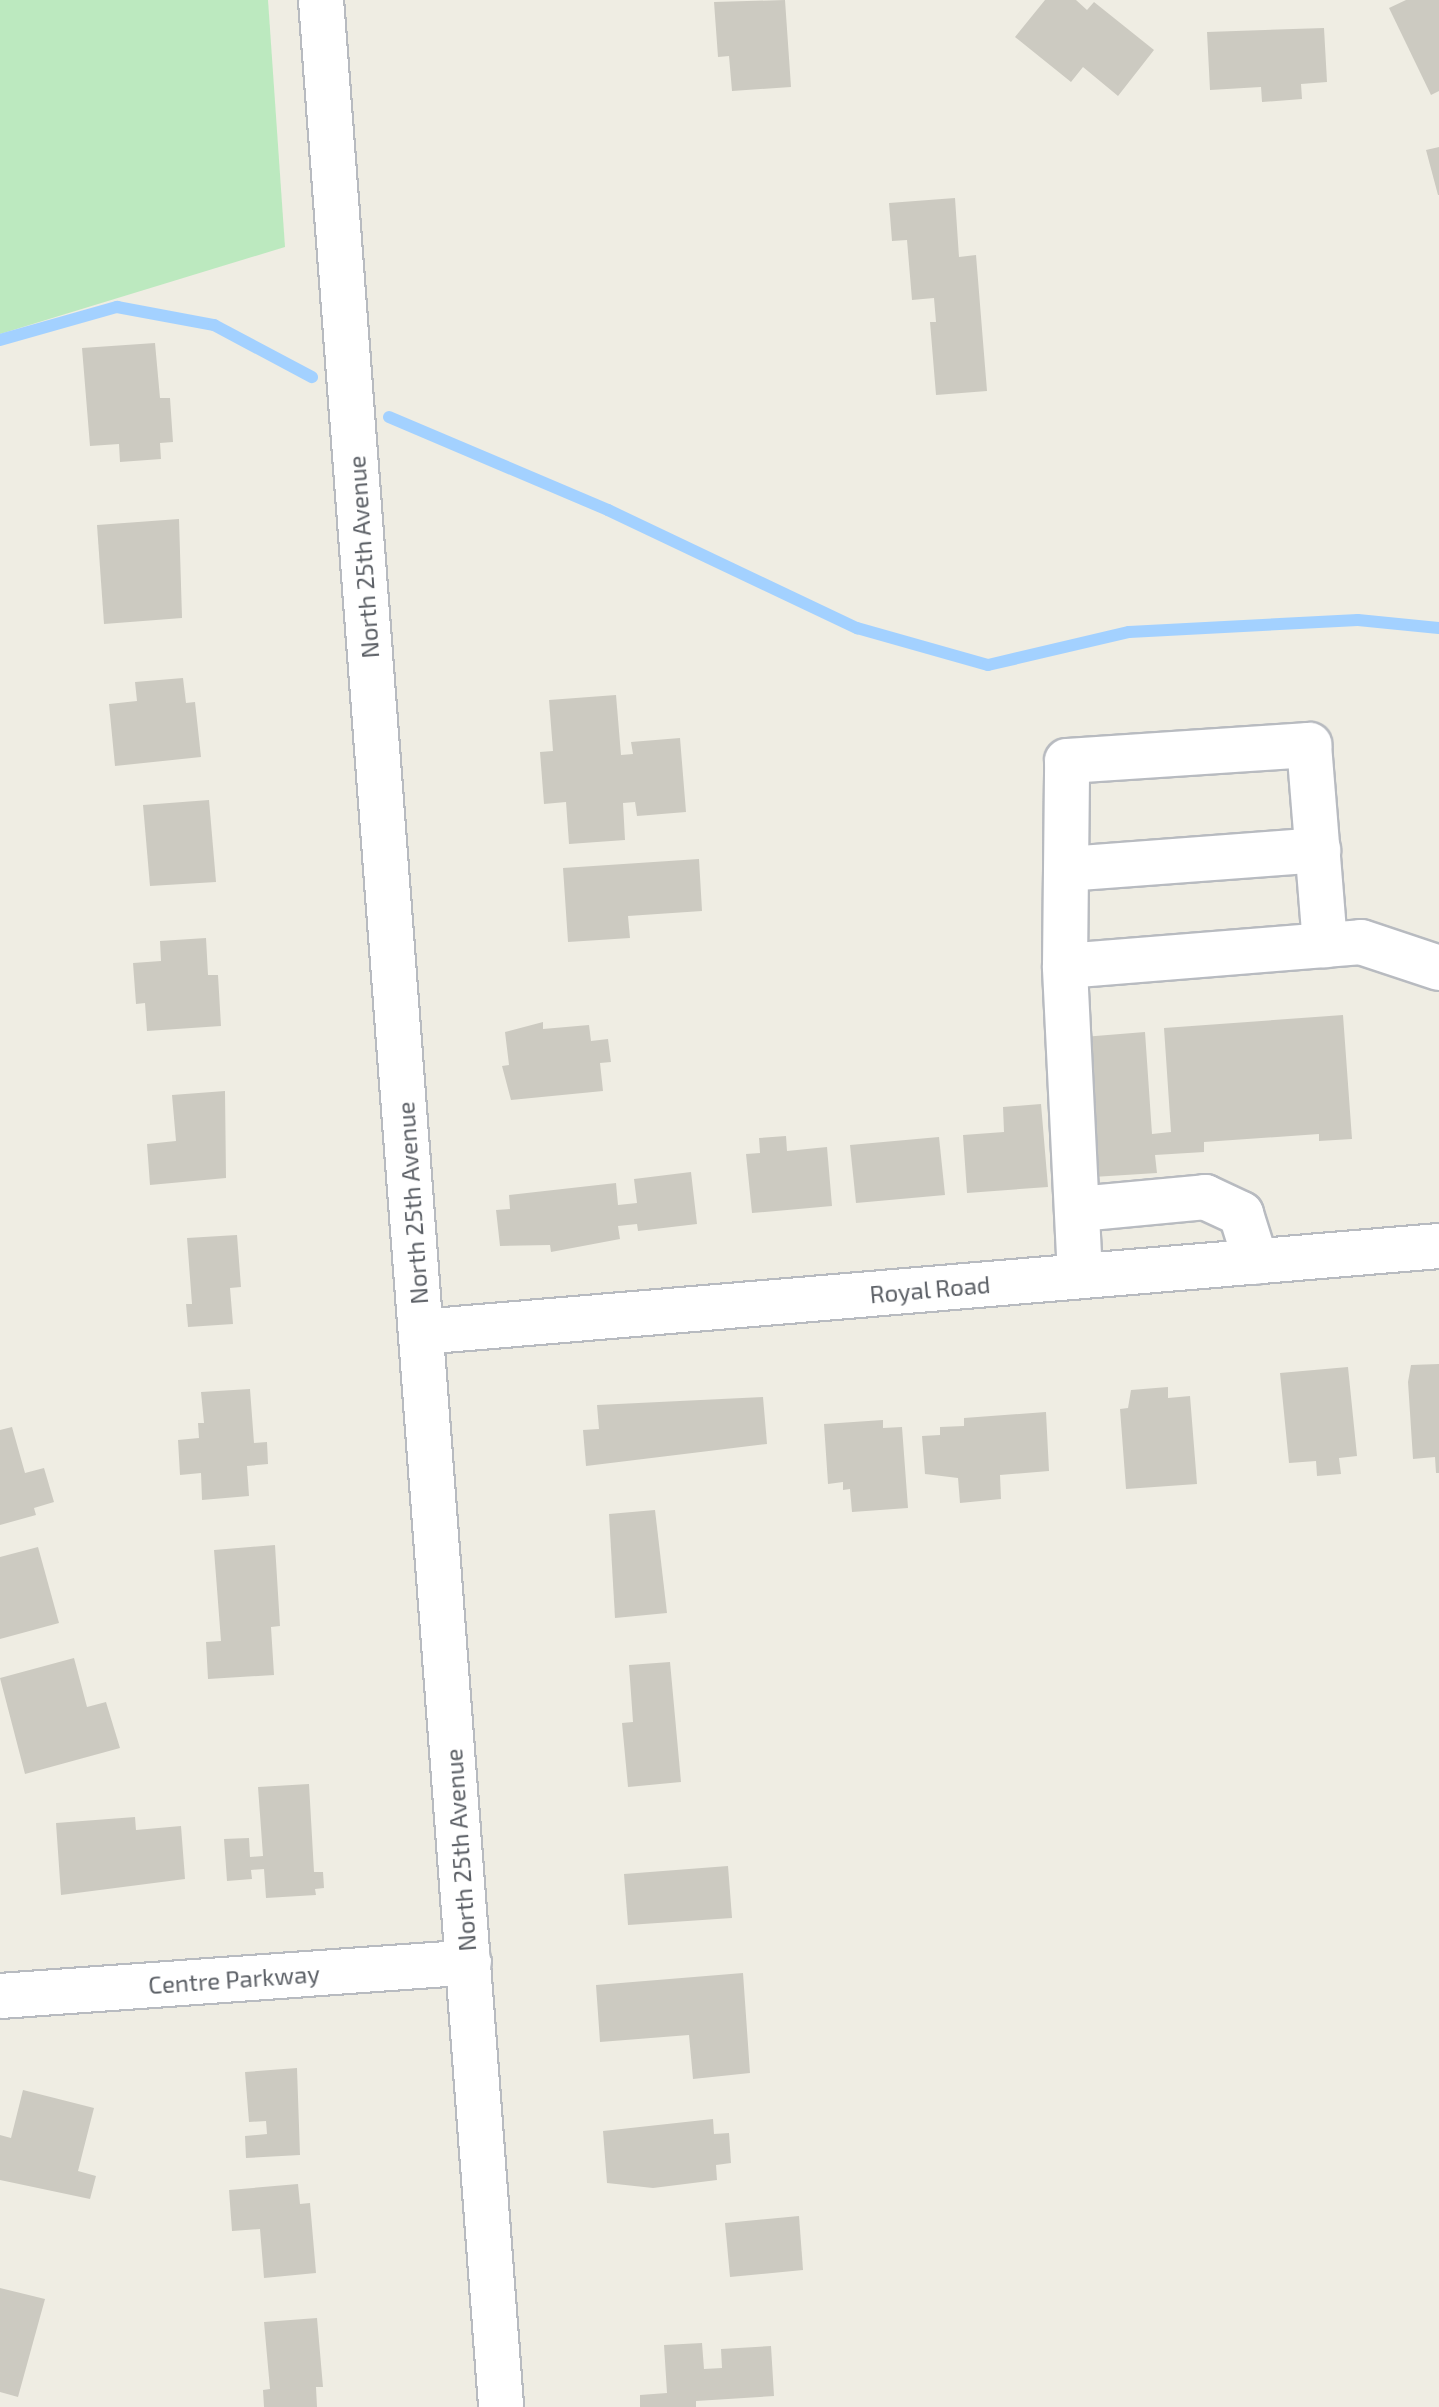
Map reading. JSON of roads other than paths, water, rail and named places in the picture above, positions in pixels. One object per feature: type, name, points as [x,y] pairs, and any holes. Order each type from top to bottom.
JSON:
[{"type":"street","name":"North 25th Avenue","points":[[321,0],[501,2407]]},
{"type":"street","points":[[1080,1276],[1065,966],[1067,761],[1309,745],[1325,945]]},
{"type":"street","points":[[1067,869],[1318,850]]},
{"type":"street","points":[[1065,966],[1361,942],[1439,968]]},
{"type":"street","points":[[1079,1209],[1205,1197],[1241,1214],[1256,1262]]},
{"type":"street","name":"Royal Road","points":[[421,1332],[1439,1246]]},
{"type":"street","name":"Centre Parkway","points":[[0,1996],[469,1962]]},
{"type":"waterway","points":[[0,340],[117,307],[214,325],[312,377]]},
{"type":"waterway","points":[[389,417],[608,510],[857,628],[988,665],[1129,632],[1358,620],[1439,628]]}]
